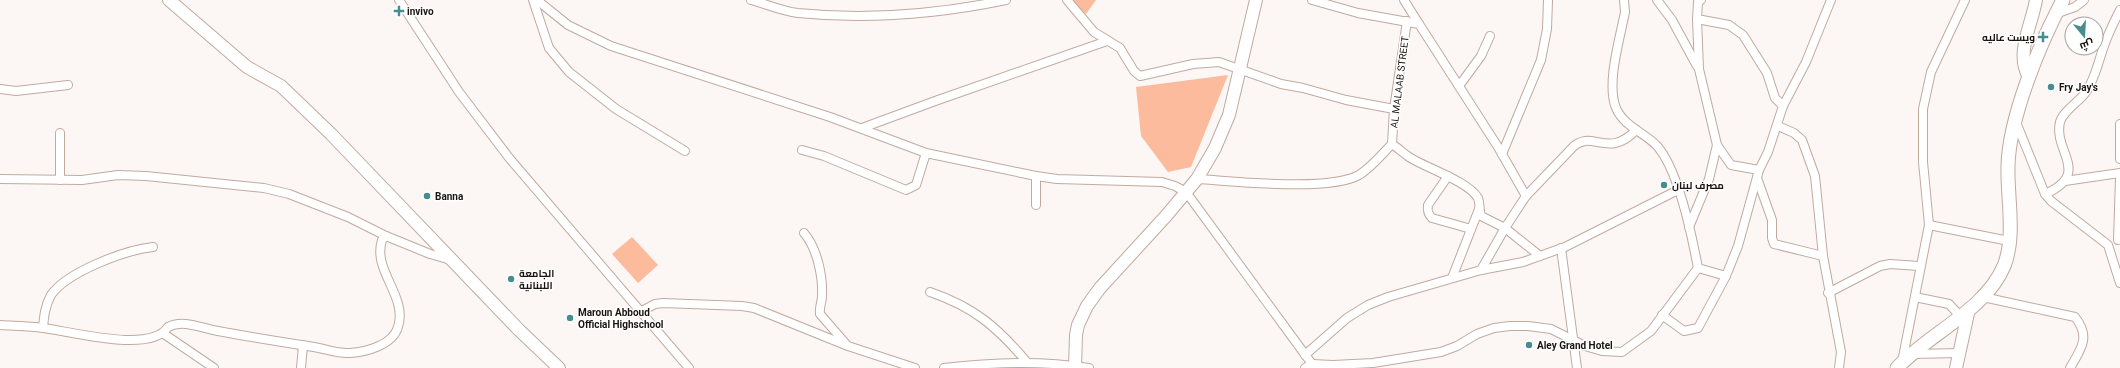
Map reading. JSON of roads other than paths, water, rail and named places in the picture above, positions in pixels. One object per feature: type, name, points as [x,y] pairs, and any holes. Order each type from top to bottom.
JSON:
[{"type":"main road","points":[[1904,362],[1983,298],[2004,266],[2009,241],[2008,167],[2010,142],[2029,77],[2055,14],[2063,0]]},
{"type":"street","points":[[168,0],[247,67],[281,86],[455,261],[519,330],[559,368]]},
{"type":"street","points":[[399,0],[460,92],[500,147],[689,368]]},
{"type":"street","points":[[533,0],[549,48],[569,72],[616,109],[685,151]]},
{"type":"street","points":[[537,0],[568,25],[611,46],[862,128],[926,153],[1057,179],[1162,182],[1175,186],[1186,192],[1305,355],[1308,366],[1373,363],[1429,355],[1457,346],[1477,334],[1510,326],[1551,329],[1602,351],[1622,352],[1651,331],[1698,268],[1689,227],[1678,190],[1658,147],[1636,130],[1616,108],[1613,88],[1625,12],[1624,0]]},
{"type":"street","points":[[751,0],[796,13],[864,16],[960,9],[1006,0]]},
{"type":"street","points":[[1067,0],[1094,32],[1120,48],[1134,71],[1140,76],[1209,62],[1219,62],[1281,84],[1303,88],[1346,100],[1394,109]]},
{"type":"street","points":[[1075,367],[1076,336],[1078,325],[1087,306],[1100,288],[1166,216],[1197,179],[1215,148],[1230,114],[1256,0]]},
{"type":"street","points":[[1312,0],[1358,13],[1419,24]]},
{"type":"street","points":[[1404,0],[1502,154],[1526,196]]},
{"type":"street","points":[[1502,154],[1541,60],[1547,29],[1548,0]]},
{"type":"street","points":[[1658,0],[1672,20],[1699,69]]},
{"type":"street","points":[[1701,0],[1698,2],[1697,19],[1699,69],[1717,145],[1731,165],[1758,174]]},
{"type":"street","points":[[1662,315],[1684,331],[1690,331],[1698,328],[1726,276],[1738,246],[1758,174],[1778,126],[1783,106],[1806,62],[1831,0]]},
{"type":"street","points":[[1960,353],[1904,362],[1919,266],[1928,224],[1924,162],[1923,109],[1931,72],[1965,0]]},
{"type":"street","points":[[2029,77],[2024,68],[2024,52],[2036,0]]},
{"type":"street","points":[[2055,14],[2075,7],[2084,0]]},
{"type":"street","points":[[2045,194],[2058,188],[2065,181],[2068,170],[2067,158],[2059,131],[2061,120],[2086,92],[2098,71],[2103,48],[2117,22],[2120,10]]},
{"type":"street","points":[[1697,19],[1729,25],[1743,36],[1767,73],[1775,98],[1783,106]]},
{"type":"street","name":"AL MALAAB STREET","points":[[1392,144],[1394,109],[1407,21]]},
{"type":"street","points":[[1459,86],[1480,56],[1490,36]]},
{"type":"street","points":[[862,128],[1107,41]]},
{"type":"street","points":[[0,89],[16,91],[68,85]]},
{"type":"street","points":[[2016,122],[2045,194],[2051,201],[2108,245],[2120,283]]},
{"type":"street","points":[[2120,124],[2120,159]]},
{"type":"street","points":[[1778,126],[1794,133],[1802,140],[1810,158],[1815,176],[1828,293],[1841,352],[1839,368]]},
{"type":"street","points":[[1481,270],[1505,228],[1526,196],[1578,142],[1582,141],[1615,144],[1628,139],[1636,130]]},
{"type":"street","points":[[60,133],[60,180]]},
{"type":"street","points":[[1197,179],[1278,184],[1339,183],[1358,176],[1368,169],[1392,144],[1409,157],[1448,176],[1474,192],[1479,200],[1481,216],[1486,220],[1505,228],[1540,256]]},
{"type":"street","points":[[1689,227],[1709,178],[1717,145]]},
{"type":"street","points":[[802,150],[824,156],[906,190],[916,185],[926,153]]},
{"type":"street","points":[[2065,181],[2120,172]]},
{"type":"street","points":[[1758,174],[1772,220],[1774,244],[1823,256]]},
{"type":"street","points":[[0,179],[82,180],[118,175],[146,176],[264,188],[289,194],[348,217],[386,236],[430,254],[455,261]]},
{"type":"street","points":[[1036,176],[1036,205]]},
{"type":"street","points":[[1448,176],[1428,205],[1427,210],[1429,215],[1432,218],[1471,229]]},
{"type":"street","points":[[2108,245],[2119,239],[2120,178]]},
{"type":"street","points":[[1305,355],[1347,318],[1368,305],[1388,297],[1452,278],[1481,270],[1523,262],[1540,256],[1561,248],[1678,190]]},
{"type":"street","points":[[1452,278],[1479,209]]},
{"type":"street","points":[[1928,224],[2009,241]]},
{"type":"street","points":[[804,233],[812,244],[818,263],[822,291],[820,314],[848,346]]},
{"type":"street","points":[[0,325],[43,328],[115,340],[156,337],[164,334],[168,328],[181,323],[350,353],[378,347],[388,342],[399,326],[398,306],[395,293],[382,267],[380,254],[382,240],[386,236]]},
{"type":"street","points":[[43,328],[44,313],[48,302],[60,284],[120,255],[136,249],[153,247]]},
{"type":"street","points":[[1561,248],[1571,338],[1577,368]]},
{"type":"street","points":[[1828,293],[1880,266],[1890,264],[1919,266]]},
{"type":"street","points":[[1698,268],[1726,276]]},
{"type":"street","points":[[930,292],[965,306],[977,313],[1010,343],[1026,362]]},
{"type":"street","points":[[1914,297],[1949,304],[1965,313],[1960,353],[1956,368]]},
{"type":"street","points":[[1983,298],[2075,317],[2082,326],[2084,342],[2070,368]]},
{"type":"street","points":[[640,312],[655,304],[663,303],[742,306],[754,308],[848,346],[915,368]]},
{"type":"street","points":[[164,334],[214,368]]},
{"type":"street","points":[[301,368],[303,345]]},
{"type":"street","points":[[944,368],[987,363],[1026,362],[1089,368]]},
{"type":"place","name":"invivo","points":[[399,11]]},
{"type":"place","name":"ويست عاليه","points":[[2043,37]]},
{"type":"place","name":"Fry Jay's","points":[[2051,87]]},
{"type":"place","name":"مصرف لبنان","points":[[1664,185]]},
{"type":"place","name":"Banna","points":[[427,196]]},
{"type":"place","name":"الجامعة اللبنانية","points":[[511,279]]},
{"type":"place","name":"Maroun Abboud Official Highschool","points":[[570,318]]},
{"type":"place","name":"Aley Grand Hotel","points":[[1529,345]]}]
